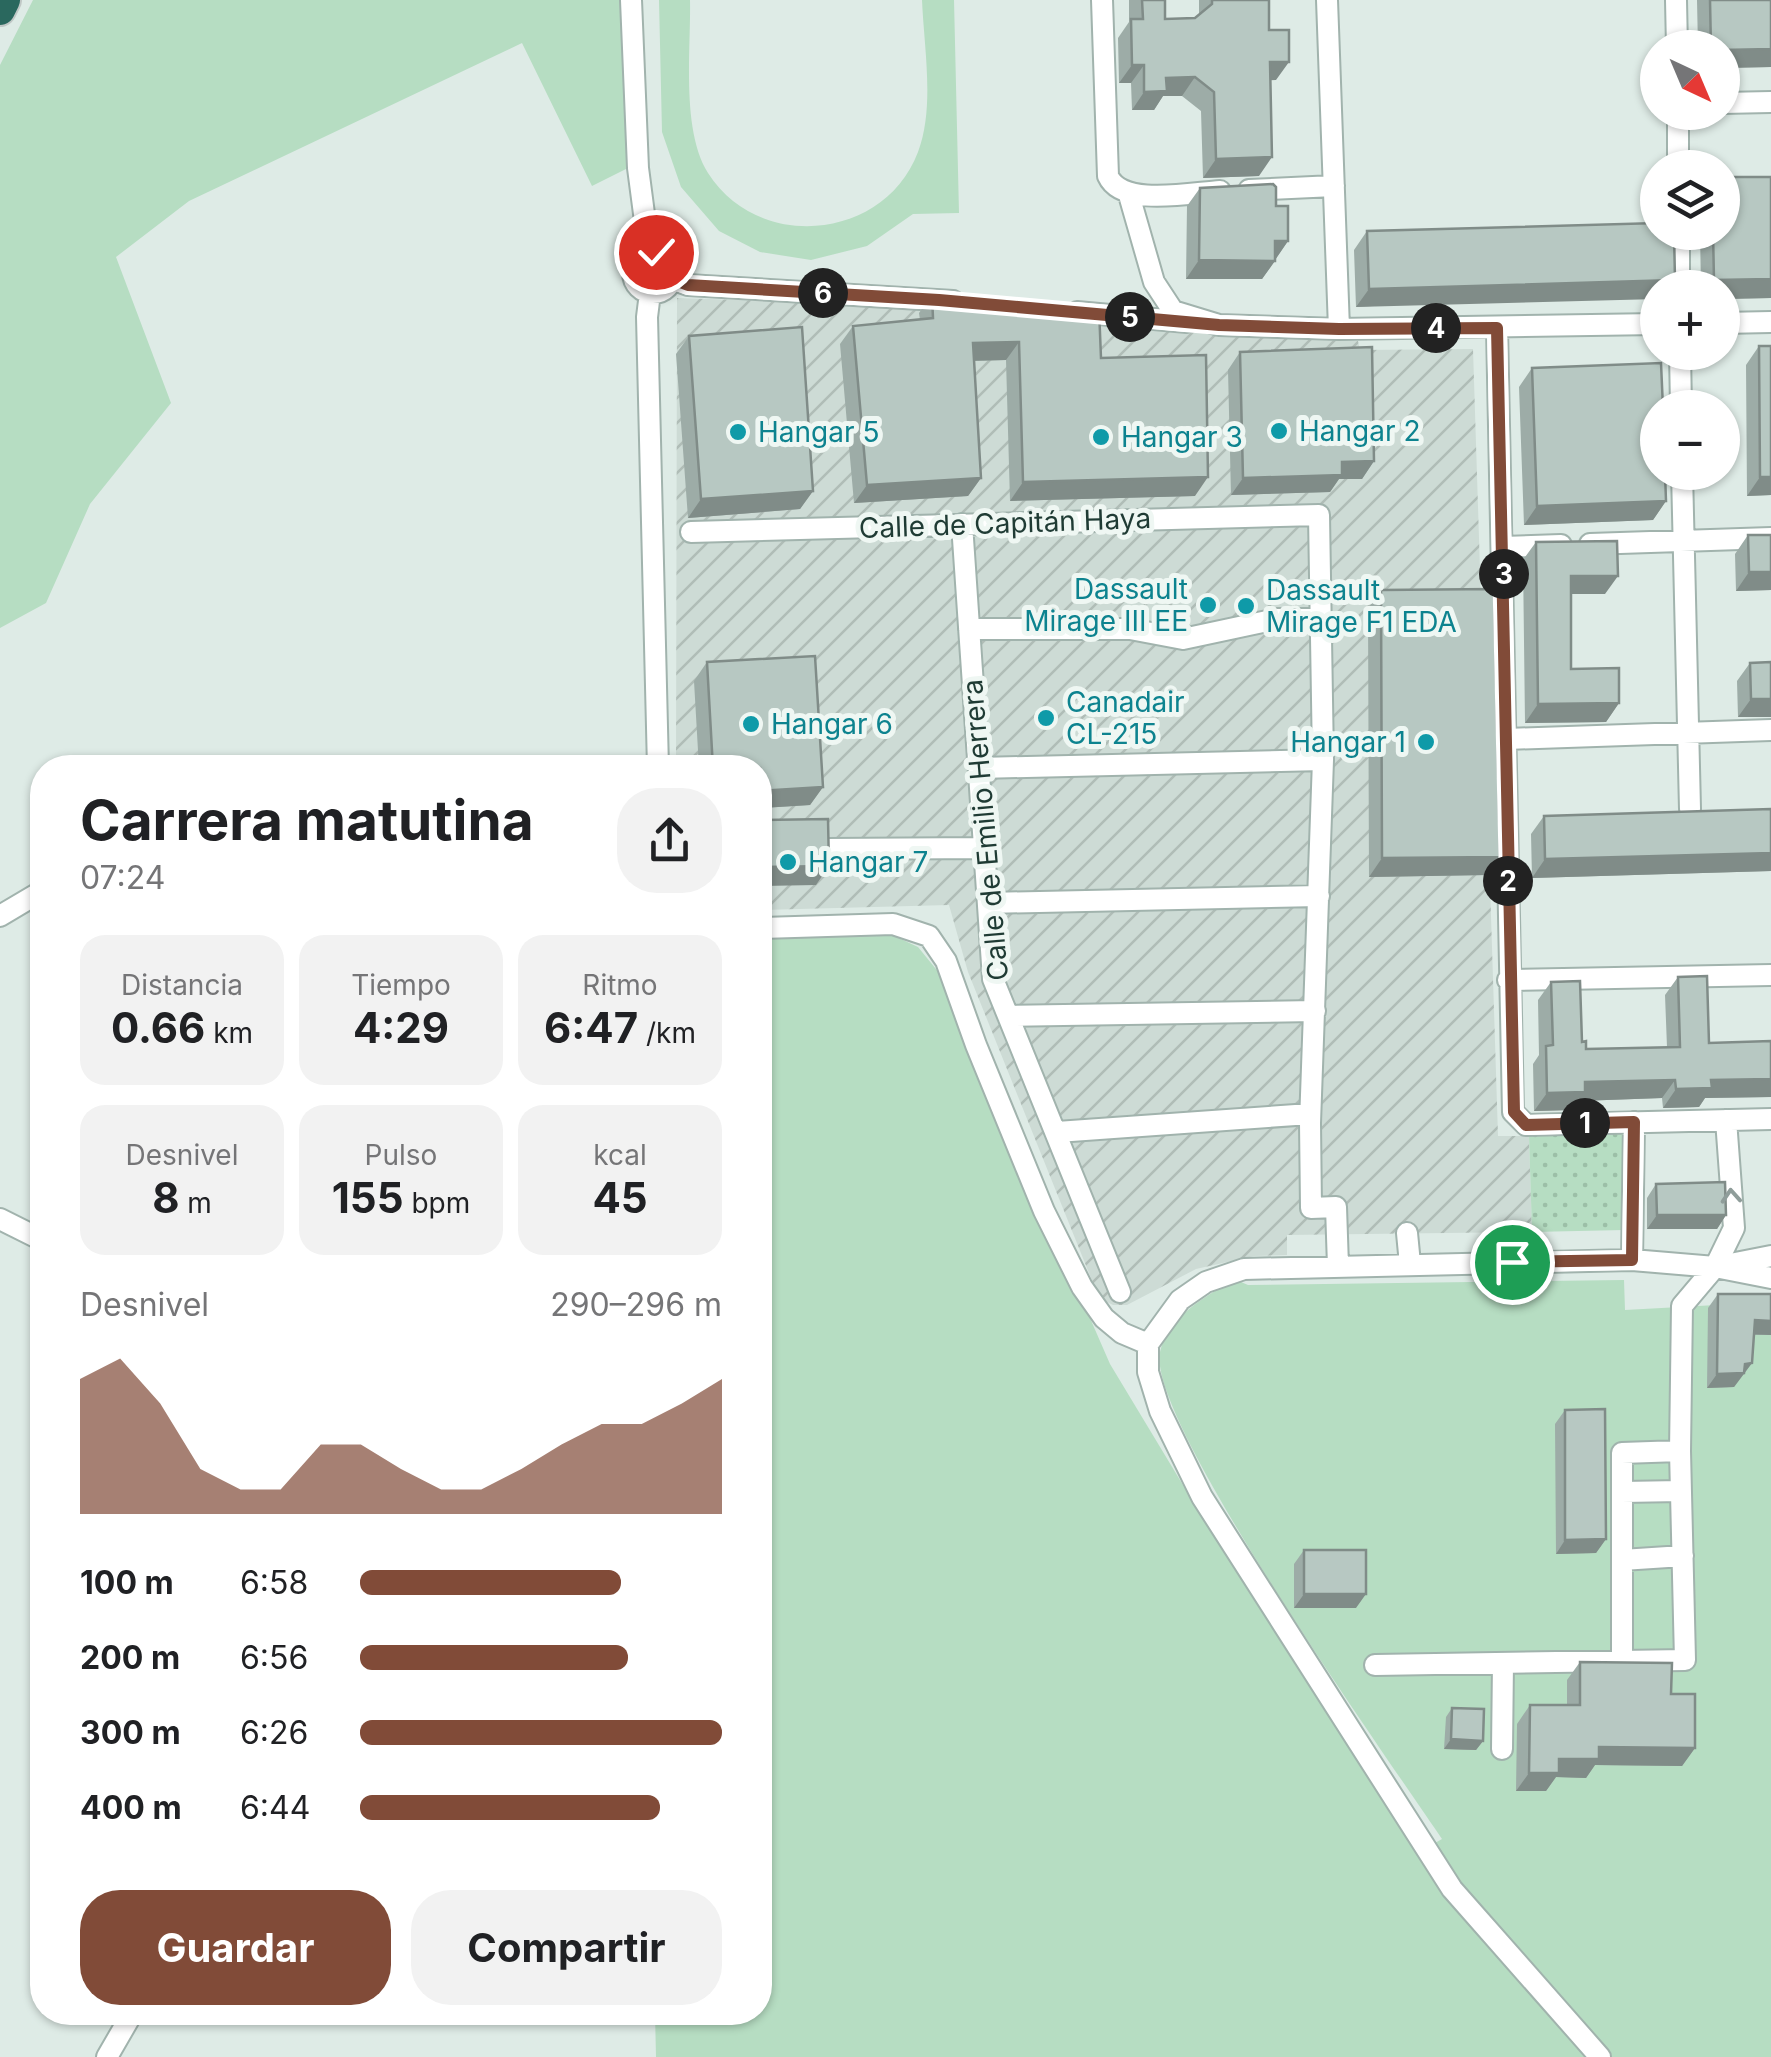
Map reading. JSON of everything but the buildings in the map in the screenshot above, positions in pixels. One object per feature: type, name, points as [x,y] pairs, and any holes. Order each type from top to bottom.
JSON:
[{"type":"highway","points":[[0,10],[5,0]]},
{"type":"street","points":[[631,0],[638,168],[650,252]]},
{"type":"street","points":[[1102,0],[1108,176],[1113,188],[1128,195],[1334,186]]},
{"type":"street","points":[[1328,0],[1339,329]]},
{"type":"street","points":[[1676,0],[1676,30]]},
{"type":"street","points":[[1740,102],[1771,102]]},
{"type":"street","points":[[1128,195],[1154,282],[1173,310],[1219,325]]},
{"type":"street","points":[[650,252],[668,259],[674,272],[672,279],[664,290],[650,292],[639,287],[633,276],[638,258],[650,252]]},
{"type":"street","points":[[672,279],[688,285],[976,303]]},
{"type":"street","points":[[650,292],[646,318],[658,755]]},
{"type":"street","points":[[1051,310],[1219,325],[1339,329],[1640,324]]},
{"type":"street","points":[[1740,323],[1771,322]]},
{"type":"street","points":[[1497,328],[1507,739],[1508,980],[1514,1112],[1526,1125],[1771,1119]]},
{"type":"street","points":[[1682,490],[1690,809]]},
{"type":"street","name":"Calle de Capitán Haya","points":[[691,532],[1319,516],[1321,619]]},
{"type":"street","name":"Calle de Emilio Herrera","points":[[962,524],[993,979],[1120,1292]]},
{"type":"street","points":[[1503,547],[1771,538]]},
{"type":"street","points":[[969,629],[1130,629],[1183,639],[1277,620],[1321,619],[1323,760],[1310,1118],[1311,1208],[1336,1207],[1338,1266]]},
{"type":"street","points":[[1507,739],[1771,730]]},
{"type":"street","points":[[979,768],[1323,760]]},
{"type":"street","points":[[827,849],[984,848]]},
{"type":"street","points":[[988,903],[1319,896]]},
{"type":"street","points":[[0,916],[30,898]]},
{"type":"street","points":[[772,928],[893,924],[930,936],[946,961],[1044,1211],[1082,1287],[1104,1318],[1122,1333],[1148,1344]]},
{"type":"street","points":[[1508,980],[1771,976]]},
{"type":"street","points":[[1008,1016],[1315,1012]]},
{"type":"street","points":[[1057,1132],[1310,1118]]},
{"type":"street","points":[[1375,1665],[1685,1660],[1680,1451],[1682,1306],[1715,1267],[1734,1228],[1726,1120]]},
{"type":"street","points":[[1632,1260],[1634,1122]]},
{"type":"street","points":[[0,1219],[30,1234]]},
{"type":"street","points":[[1407,1233],[1410,1264]]},
{"type":"street","points":[[1715,1267],[1771,1256]]},
{"type":"street","points":[[1600,2057],[1452,1889],[1202,1497],[1160,1411],[1148,1372],[1148,1344],[1180,1300],[1206,1282],[1244,1269],[1632,1260],[1715,1267],[1771,1278]]},
{"type":"street","points":[[1622,1660],[1622,1454],[1680,1451]]},
{"type":"street","points":[[1622,1492],[1681,1492]]},
{"type":"street","points":[[1622,1560],[1682,1556]]},
{"type":"street","points":[[1502,1748],[1503,1663]]},
{"type":"street","points":[[107,2057],[125,2025]]},
{"type":"shaded area","points":[[677,298],[921,306],[1358,341],[1360,350],[1473,349],[1498,1136],[1529,1136],[1532,1232],[1287,1235],[1287,1255],[1254,1256],[1196,1269],[1127,1305],[1113,1305],[1099,1298],[968,972],[949,905],[772,910],[772,755],[676,755]]},
{"type":"green space","points":[[33,0],[621,0],[630,167],[592,186],[522,43],[189,201],[116,257],[171,403],[90,504],[46,603],[0,628],[0,65]]},
{"type":"green space","points":[[659,0],[690,0],[691,113],[694,135],[708,173],[730,199],[758,216],[788,225],[820,225],[850,218],[878,204],[902,181],[918,152],[926,116],[922,0],[954,0],[959,213],[913,214],[867,246],[811,260],[760,252],[719,231],[681,187],[662,132]]},
{"type":"green space","points":[[888,933],[918,947],[940,974],[1110,1364],[1192,1500],[1419,1852],[1442,1839],[1277,1593],[1191,1446],[1166,1389],[1160,1352],[1171,1328],[1200,1301],[1234,1279],[1248,1285],[1624,1280],[1625,1310],[1771,1302],[1771,2057],[656,2057],[655,2025],[772,2025],[772,936]]},
{"type":"green space","points":[[1623,1133],[1624,1230],[1532,1232],[1529,1136]]},
{"type":"place","name":"Hangar 2","points":[[1279,431]]},
{"type":"place","name":"Hangar 5","points":[[738,432]]},
{"type":"place","name":"Hangar 3","points":[[1101,437]]},
{"type":"place","name":"Dassault Mirage III EE","points":[[1208,605]]},
{"type":"place","name":"Dassault Mirage F1 EDA","points":[[1246,606]]},
{"type":"place","name":"Canadair CL-215","points":[[1046,718]]},
{"type":"place","name":"Hangar 6","points":[[751,724]]},
{"type":"place","name":"Hangar 1","points":[[1426,742]]},
{"type":"place","name":"Hangar 7","points":[[788,862]]},
{"type":"route","points":[[656,252],[672,265],[672,279],[688,285],[939,300],[1219,325],[1497,328],[1507,739],[1508,980],[1514,1112],[1526,1125],[1634,1122],[1632,1260],[1512,1262]]}]
